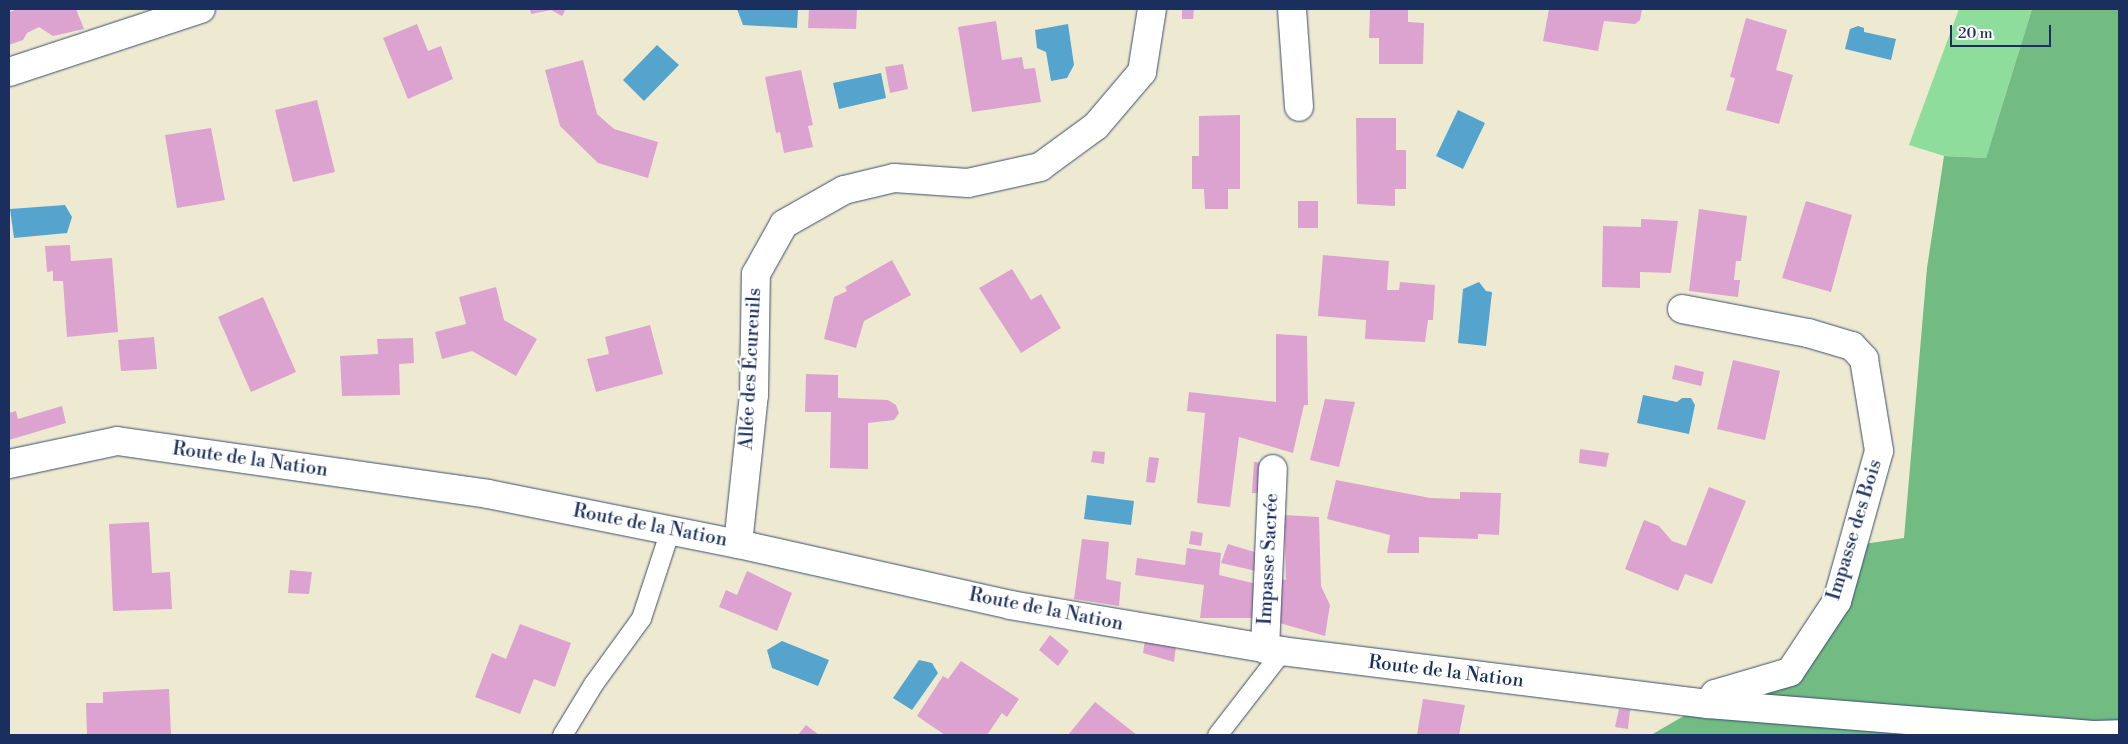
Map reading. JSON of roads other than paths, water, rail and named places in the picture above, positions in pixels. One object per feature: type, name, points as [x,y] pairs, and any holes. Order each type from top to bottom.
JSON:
[{"type":"street","points":[[9,72],[201,9]]},
{"type":"street","name":"Allée des Écureuils","points":[[738,544],[754,395],[756,274],[784,224],[844,190],[894,178],[968,183],[1040,167],[1096,126],[1142,72],[1152,9]]},
{"type":"street","points":[[1292,9],[1299,107]]},
{"type":"street","name":"Impasse des Bois","points":[[1682,308],[1808,333],[1852,346],[1864,359],[1879,451],[1837,601],[1790,672],[1715,694],[1708,704]]},
{"type":"street","name":"Route de la Nation","points":[[9,464],[118,441],[488,494],[738,544],[1010,605],[1274,650],[1708,704],[2094,735],[2119,734]]},
{"type":"street","name":"Impasse Sacrée","points":[[1273,469],[1274,650]]},
{"type":"lane","points":[[562,735],[593,684],[641,618],[670,530]]},
{"type":"lane","points":[[1217,735],[1274,650]]},
{"type":"water","points":[[737,9],[798,9],[797,28],[743,25]]},
{"type":"water","points":[[1068,24],[1074,65],[1067,78],[1051,81],[1046,52],[1037,48],[1035,30]]},
{"type":"water","points":[[1858,26],[1864,28],[1864,32],[1896,39],[1891,60],[1845,49],[1850,29]]},
{"type":"water","points":[[657,45],[679,65],[644,101],[623,80]]},
{"type":"water","points":[[881,73],[886,98],[839,109],[833,83]]},
{"type":"water","points":[[1458,110],[1485,123],[1463,169],[1436,156]]},
{"type":"water","points":[[65,205],[72,217],[67,233],[14,238],[10,209]]},
{"type":"water","points":[[1479,282],[1486,291],[1492,292],[1486,346],[1458,343],[1463,289]]},
{"type":"water","points":[[1643,395],[1677,402],[1682,398],[1691,398],[1695,405],[1689,434],[1637,423]]},
{"type":"water","points":[[1087,495],[1134,501],[1131,525],[1084,519]]},
{"type":"water","points":[[782,641],[829,660],[818,686],[772,668],[767,650]]},
{"type":"water","points":[[919,660],[932,663],[938,673],[912,710],[893,698]]}]
